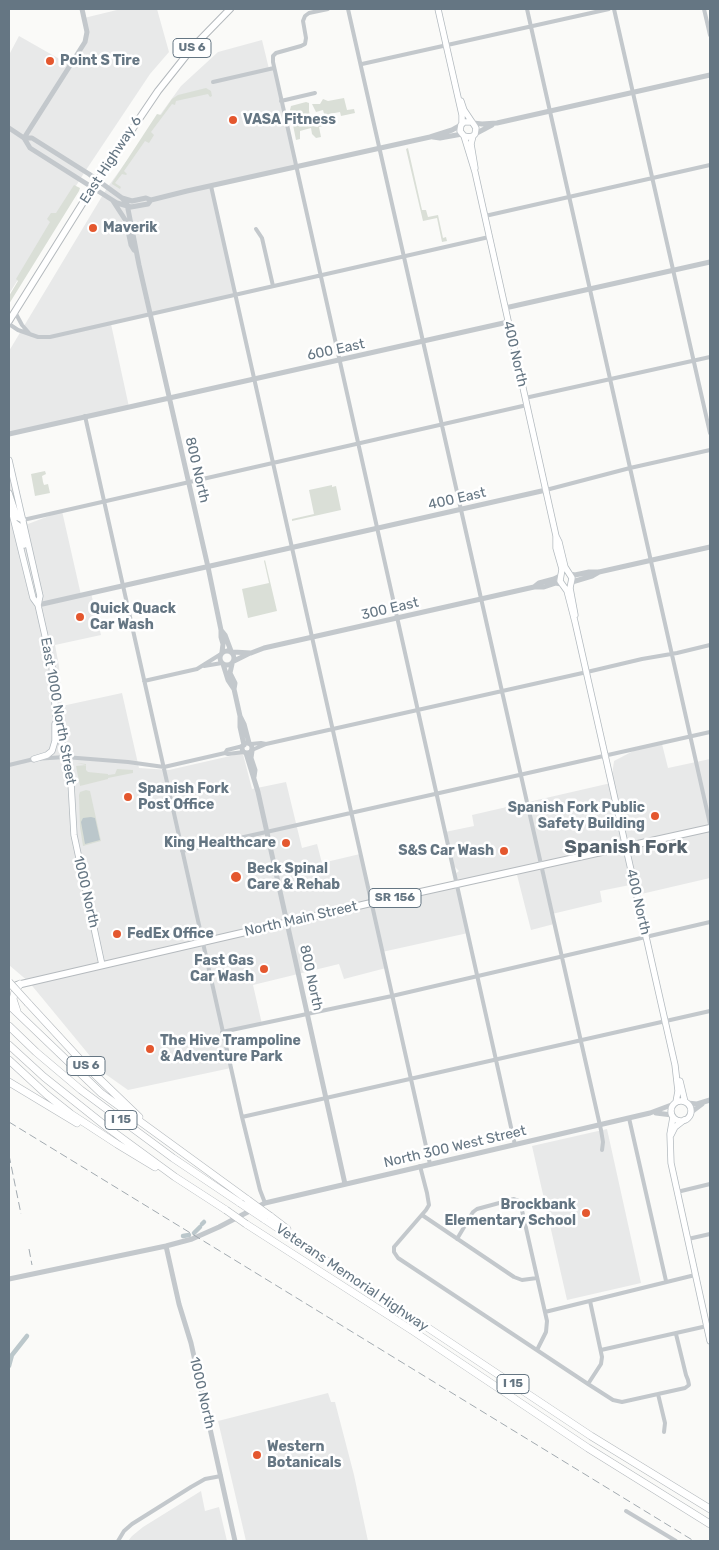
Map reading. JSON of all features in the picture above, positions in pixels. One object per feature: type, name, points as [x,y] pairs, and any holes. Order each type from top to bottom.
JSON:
[{"type":"highway","points":[[9,984],[20,984]]},
{"type":"highway","name":"US 6","points":[[9,984],[87,1067],[148,1126],[248,1200],[267,1217]]},
{"type":"highway","points":[[20,984],[15,991],[13,999],[16,1010],[21,1017]]},
{"type":"highway","points":[[9,1005],[101,1093],[148,1126]]},
{"type":"highway","name":"Veterans Memorial Highway","points":[[9,1026],[81,1090],[173,1158],[240,1203],[267,1217],[319,1255],[591,1436],[710,1509]]},
{"type":"highway","name":"Veterans Memorial Highway","points":[[9,1045],[77,1104],[175,1177],[414,1332],[588,1448],[710,1524]]},
{"type":"highway","points":[[9,1060],[46,1095],[71,1114],[144,1161],[175,1177]]},
{"type":"highway","points":[[9,1082],[65,1117],[117,1144]]},
{"type":"main road","name":"East Highway 6","points":[[15,312],[97,181],[158,91],[193,47],[230,9]]},
{"type":"main road","points":[[438,9],[462,116],[460,130],[474,172]]},
{"type":"main road","points":[[457,92],[476,128],[471,144],[475,167],[474,172]]},
{"type":"main road","points":[[462,124],[466,122],[473,123]]},
{"type":"main road","points":[[463,135],[469,137],[474,135]]},
{"type":"main road","name":"400 North","points":[[474,172],[556,536],[556,548],[562,569],[561,575]]},
{"type":"main road","name":"US 6","points":[[9,323],[15,312]]},
{"type":"main road","points":[[9,460],[40,596],[38,605]]},
{"type":"main road","points":[[9,493],[17,517],[23,520]]},
{"type":"main road","points":[[9,501],[33,598],[38,605]]},
{"type":"main road","points":[[14,523],[19,526],[25,547],[30,553]]},
{"type":"main road","name":"400 North","points":[[556,536],[565,567],[569,574]]},
{"type":"main road","points":[[564,573],[569,574],[572,578],[572,583],[563,585],[559,579],[561,575],[564,573]]},
{"type":"main road","name":"400 North","points":[[572,583],[570,588],[575,622]]},
{"type":"main road","name":"400 North","points":[[563,585],[567,591],[587,672],[675,1065],[686,1102]]},
{"type":"main road","name":"East 1000 North Street","points":[[38,605],[52,667],[56,717],[71,787],[72,818]]},
{"type":"main road","points":[[34,758],[52,751],[55,741],[56,717]]},
{"type":"main road","name":"1000 North","points":[[72,818],[102,964]]},
{"type":"main road","name":"North Main Street","points":[[20,984],[710,826]]},
{"type":"main road","name":"400 North","points":[[675,1065],[678,1091],[675,1103]]},
{"type":"main road","points":[[669,1139],[675,1127],[690,1114],[690,1108],[686,1102],[675,1103],[671,1109],[673,1116],[669,1139],[670,1157],[710,1341]]},
{"type":"main road","points":[[673,1116],[678,1120],[684,1120]]},
{"type":"street","points":[[24,138],[85,42],[86,26],[82,9]]},
{"type":"street","points":[[328,9],[309,13],[305,16],[303,21],[306,38],[304,44],[279,51],[274,54],[272,60],[515,1145]]},
{"type":"street","points":[[348,9],[362,64],[600,1125],[603,1142],[602,1150]]},
{"type":"street","points":[[527,9],[710,826]]},
{"type":"street","points":[[362,64],[609,9]]},
{"type":"street","points":[[614,9],[710,433]]},
{"type":"street","points":[[704,9],[710,35]]},
{"type":"street","points":[[213,82],[274,68]]},
{"type":"street","points":[[473,123],[496,123],[710,75]]},
{"type":"street","points":[[281,101],[315,94]]},
{"type":"street","points":[[474,135],[496,123]]},
{"type":"street","points":[[137,255],[131,245],[126,221],[127,207],[132,202],[146,198],[151,200],[430,137],[452,130],[462,124]]},
{"type":"street","points":[[9,128],[24,138],[30,148],[112,200],[127,207],[148,204],[151,200]]},
{"type":"street","points":[[430,137],[440,138],[463,135]]},
{"type":"street","points":[[24,138],[32,138],[79,167],[122,198],[132,202]]},
{"type":"street","points":[[485,216],[710,165]]},
{"type":"street","points":[[211,186],[430,1164]]},
{"type":"street","points":[[122,198],[127,207],[137,255]]},
{"type":"street","points":[[112,200],[126,221]]},
{"type":"street","points":[[132,229],[132,214],[137,206]]},
{"type":"street","points":[[256,229],[262,238],[273,286]]},
{"type":"street","points":[[9,323],[18,330],[38,337],[50,337],[489,237]]},
{"type":"street","name":"800 North","points":[[137,255],[208,567],[224,646],[222,653]]},
{"type":"street","points":[[505,308],[710,262]]},
{"type":"street","points":[[15,312],[28,333]]},
{"type":"street","name":"600 East","points":[[9,434],[508,322]]},
{"type":"street","points":[[525,398],[710,357]]},
{"type":"street","points":[[23,520],[527,405]]},
{"type":"street","points":[[85,416],[222,1032],[260,1190],[266,1202]]},
{"type":"street","name":"400 East","points":[[38,605],[461,510],[710,450]]},
{"type":"street","points":[[569,574],[599,572],[710,547]]},
{"type":"street","points":[[572,583],[599,572]]},
{"type":"street","name":"300 East","points":[[534,587],[539,583],[561,575]]},
{"type":"street","name":"300 East","points":[[233,663],[264,648],[534,587],[563,585]]},
{"type":"street","name":"800 North","points":[[221,630],[232,652]]},
{"type":"street","points":[[9,764],[34,758],[65,757],[164,767],[225,753],[227,750],[266,744],[710,645]]},
{"type":"street","points":[[144,681],[194,670],[204,666],[226,650],[232,652],[235,657],[233,663],[228,665],[204,666]]},
{"type":"street","name":"300 East","points":[[232,652],[251,653]]},
{"type":"street","points":[[222,653],[220,660],[223,664]]},
{"type":"street","name":"800 North","points":[[233,663],[230,672],[235,683],[234,689],[240,716],[244,724],[247,748],[255,770],[254,777],[345,1184]]},
{"type":"street","name":"800 North","points":[[223,664],[230,684],[234,689]]},
{"type":"street","points":[[182,851],[606,757],[710,732]]},
{"type":"street","points":[[222,1032],[392,996],[710,922]]},
{"type":"street","points":[[242,1117],[710,1011]]},
{"type":"street","points":[[686,1102],[693,1104],[710,1100]]},
{"type":"street","points":[[690,1114],[704,1102]]},
{"type":"street","points":[[650,1113],[675,1103]]},
{"type":"street","points":[[650,1113],[662,1113],[673,1116]]},
{"type":"street","name":"North 300 West Street","points":[[9,1280],[192,1239],[266,1202],[650,1113]]},
{"type":"street","points":[[629,1118],[666,1281]]},
{"type":"street","points":[[420,1166],[429,1205],[401,1240],[396,1243],[394,1252],[398,1258],[588,1384],[613,1400],[622,1402],[685,1388],[689,1385],[676,1334]]},
{"type":"street","points":[[678,1192],[710,1184]]},
{"type":"street","points":[[457,1239],[473,1212],[477,1209],[514,1199],[519,1201],[522,1206],[545,1312],[547,1329],[537,1350]]},
{"type":"street","points":[[422,1215],[514,1276],[522,1280],[537,1278]]},
{"type":"street","points":[[688,1239],[710,1234]]},
{"type":"street","name":"1000 North","points":[[166,1246],[179,1304],[189,1335],[235,1541]]},
{"type":"street","points":[[545,1312],[695,1275]]},
{"type":"street","points":[[588,1384],[601,1364],[602,1350],[590,1301]]},
{"type":"street","points":[[602,1350],[707,1326]]},
{"type":"street","points":[[658,1394],[665,1423],[664,1432]]},
{"type":"street","points":[[118,1541],[124,1531],[132,1524],[191,1487],[205,1480],[221,1476]]},
{"type":"street","points":[[626,1511],[676,1541]]},
{"type":"shaded area","points":[[121,9],[157,9],[169,52],[150,74],[84,173],[9,294],[9,52],[19,36],[70,65],[85,42],[84,18]]},
{"type":"shaded area","points":[[262,40],[269,69],[274,68],[296,167],[211,186],[235,294],[111,324],[129,407],[9,434],[9,351],[107,188],[181,86],[218,52]]},
{"type":"shaded area","points":[[206,88],[211,91],[212,96],[210,97],[208,94],[176,101],[175,105],[172,104],[151,132],[154,135],[149,143],[145,141],[124,171],[127,174],[122,174],[115,183],[121,187],[120,189],[112,184],[157,114],[161,115],[172,99],[178,95]]},
{"type":"shaded area","points":[[344,98],[347,110],[354,109],[355,113],[341,116],[340,112],[329,114],[331,124],[319,127],[321,137],[316,138],[312,134],[311,128],[300,131],[300,139],[296,140],[290,110],[291,106],[309,103],[312,126],[318,127],[320,123],[326,121],[323,110],[316,112],[312,104],[320,104],[323,99],[328,101]]},
{"type":"shaded area","points":[[408,148],[422,210],[426,210],[428,217],[438,215],[443,238],[446,237],[447,241],[442,242],[437,218],[423,221],[406,149]]},
{"type":"shaded area","points":[[74,185],[80,188],[79,191],[9,304],[9,296],[18,281],[16,279],[50,222],[47,219],[51,213],[56,213]]},
{"type":"shaded area","points":[[45,471],[46,474],[42,476],[43,482],[44,485],[48,484],[50,493],[35,496],[31,474]]},
{"type":"shaded area","points":[[9,473],[23,520],[25,519],[28,524],[62,511],[81,595],[91,593],[101,635],[55,645],[59,666],[62,706],[122,693],[139,768],[169,770],[243,754],[252,789],[286,782],[302,848],[317,844],[322,863],[360,854],[372,903],[456,884],[455,874],[459,871],[452,864],[445,832],[474,826],[472,815],[611,783],[614,761],[635,750],[662,744],[668,768],[710,759],[710,878],[637,895],[634,882],[630,885],[600,891],[602,902],[552,914],[554,924],[531,930],[516,871],[457,884],[468,933],[382,952],[386,968],[344,979],[339,964],[253,985],[262,1024],[223,1032],[231,1068],[128,1090],[104,1073],[29,982],[9,965]]},
{"type":"shaded area","points":[[332,485],[332,487],[336,486],[341,510],[292,521],[292,519],[314,514],[309,490]]},
{"type":"shaded area","points":[[265,560],[277,611],[248,618],[242,589],[269,583]]},
{"type":"shaded area","points":[[86,765],[88,772],[108,775],[115,774],[117,769],[133,770],[133,773],[80,786],[76,766]]},
{"type":"shaded area","points":[[90,791],[101,841],[83,846],[80,827],[79,795],[80,792]]},
{"type":"shaded area","points":[[83,818],[95,818],[100,840],[85,844],[81,822]]},
{"type":"shaded area","name":"Brockbank Elementary School","points":[[607,1129],[641,1283],[567,1300],[532,1146]]},
{"type":"shaded area","points":[[328,1393],[331,1402],[335,1402],[354,1475],[368,1541],[246,1541],[218,1421]]},
{"type":"shaded area","points":[[201,1491],[205,1511],[219,1507],[227,1541],[128,1541],[143,1527]]},
{"type":"waterway","points":[[194,1233],[200,1227]]},
{"type":"waterway","points":[[183,1236],[189,1235]]},
{"type":"waterway","points":[[9,1366],[12,1355],[27,1336]]},
{"type":"railway","points":[[9,1122],[694,1541]]},
{"type":"railway","points":[[9,1155],[21,1214]]},
{"type":"railway","points":[[29,1249],[32,1265]]},
{"type":"place","name":"Point S Tire","points":[[50,61]]},
{"type":"place","name":"VASA Fitness","points":[[233,120]]},
{"type":"place","name":"Maverik","points":[[93,228]]},
{"type":"place","name":"Quick Quack Car Wash","points":[[80,617]]},
{"type":"place","name":"Spanish Fork Post Office","points":[[128,797]]},
{"type":"place","name":"Spanish Fork Public Safety Building","points":[[655,816]]},
{"type":"place","name":"King Healthcare","points":[[286,843]]},
{"type":"place","name":"S&S Car Wash","points":[[504,851]]},
{"type":"place","name":"Beck Spinal Care & Rehab","points":[[236,877]]},
{"type":"place","name":"FedEx Office","points":[[117,934]]},
{"type":"place","name":"Fast Gas Car Wash","points":[[264,969]]},
{"type":"place","name":"The Hive Trampoline & Adventure Park","points":[[150,1049]]},
{"type":"place","name":"Brockbank Elementary School","points":[[586,1213]]},
{"type":"place","name":"Western Botanicals","points":[[257,1455]]},
{"type":"district","name":"Spanish Fork","points":[[626,848]]}]
